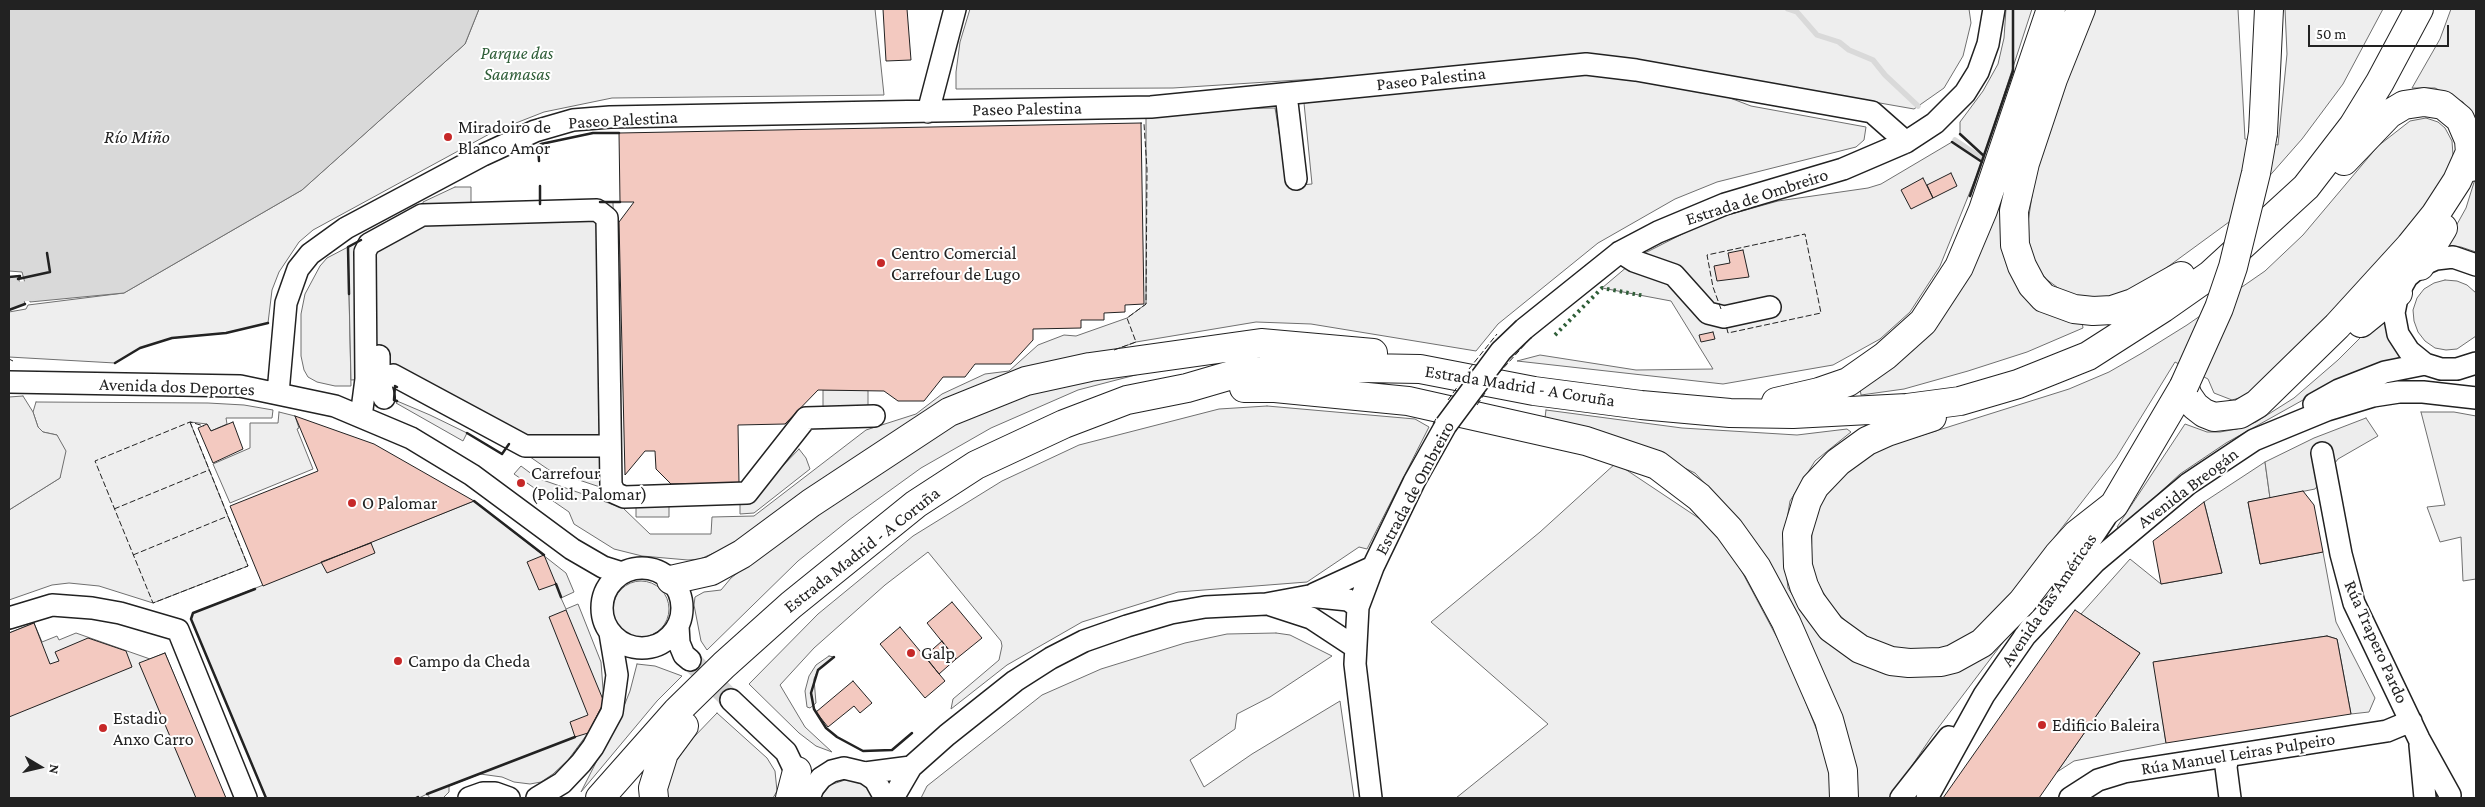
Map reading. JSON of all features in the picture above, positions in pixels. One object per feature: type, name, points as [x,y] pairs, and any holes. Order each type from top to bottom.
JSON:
[{"type":"highway","points":[[1730,413],[1819,392],[1848,382],[1885,356],[1923,322],[1959,267],[1984,210],[2051,9]]},
{"type":"highway","points":[[2081,9],[2053,79],[2025,163],[2014,211],[2015,245],[2022,266],[2044,298],[2074,309],[2112,310],[2133,303],[2275,217]]},
{"type":"highway","points":[[2251,9],[2259,77],[2266,101]]},
{"type":"highway","points":[[1960,401],[1925,421],[1896,428],[1852,451],[1826,473],[1807,501],[1799,522],[1796,544],[1804,586],[1820,615],[1845,640],[1860,649],[1891,661],[1925,663],[1954,659],[1982,643],[2022,602],[2071,541],[2114,505],[2184,386],[2220,308],[2233,267],[2256,173],[2266,101],[2268,9]]},
{"type":"highway","points":[[2406,35],[2413,9]]},
{"type":"highway","name":"Estrada Madrid - A Coruña","points":[[600,798],[677,711],[724,665],[791,604],[916,504],[976,465],[1064,424],[1127,400],[1187,388],[1235,374],[1304,367],[1420,368],[1534,391],[1730,413],[1793,414],[1908,408],[1960,401],[2018,384],[2088,356],[2210,275],[2306,187],[2353,126],[2406,35],[2418,9]]},
{"type":"highway","points":[[2306,187],[2327,174],[2351,155],[2389,114],[2404,105],[2433,102],[2452,110],[2465,127],[2471,150],[2470,176],[2462,200],[2420,266]]},
{"type":"highway","points":[[2257,404],[2378,284],[2435,215],[2452,188],[2471,150]]},
{"type":"highway","points":[[2184,386],[2195,406],[2204,413],[2214,417],[2240,414],[2257,404],[2278,397],[2336,348],[2368,316],[2398,293]]},
{"type":"highway","points":[[671,580],[711,571],[742,554],[811,503],[949,412],[1026,381],[1090,367],[1261,343],[1375,353],[1420,368]]},
{"type":"highway","points":[[1187,388],[1275,388],[1408,401],[1586,441],[1657,465],[1699,497],[1729,529],[1756,568],[1786,622],[1829,720],[1843,771],[1844,798]]},
{"type":"highway","points":[[654,798],[652,788],[664,753],[678,732],[705,705],[724,665]]},
{"type":"highway","points":[[790,798],[792,762]]},
{"type":"street","points":[[928,112],[955,9]]},
{"type":"street","name":"Estrada de Ombreiro","points":[[1371,798],[1363,742],[1355,647],[1358,610],[1373,566],[1414,482],[1446,425],[1501,351],[1524,329],[1620,252],[1658,232],[1702,212],[1843,169],[1906,142],[1947,113],[1971,84],[1988,44],[1994,9]]},
{"type":"street","name":"Paseo Palestina","points":[[278,393],[286,303],[298,269],[310,254],[346,228],[509,142],[554,125],[588,118],[1152,107],[1586,64],[1636,70],[1872,112],[1906,142]]},
{"type":"street","points":[[1286,94],[1296,179]]},
{"type":"street","points":[[361,418],[366,379],[365,252],[369,244],[422,215],[597,210],[606,218],[612,489],[624,497],[747,493],[806,418],[874,416]]},
{"type":"street","points":[[1620,252],[1634,261],[1674,275],[1708,313],[1724,317],[1770,307]]},
{"type":"street","points":[[2475,364],[2457,369],[2441,369],[2425,364],[2408,351],[2398,334],[2394,313],[2398,293],[2407,277],[2420,266],[2436,259],[2453,257],[2476,264]]},
{"type":"street","points":[[356,297],[357,374],[366,379]]},
{"type":"street","points":[[377,297],[379,379],[384,398]]},
{"type":"street","points":[[2254,440],[2339,390],[2385,372],[2425,364]]},
{"type":"street","points":[[393,374],[525,446],[610,446]]},
{"type":"street","name":"Avenida dos Deportes","points":[[9,382],[240,386],[335,406],[411,438],[472,475],[572,549],[603,567],[622,573]]},
{"type":"street","name":"Avenida Breogán","points":[[2024,637],[2095,562],[2188,484],[2254,440],[2327,410],[2373,396],[2399,392],[2423,392],[2476,398]]},
{"type":"street","name":"Rúa Trapero Pardo","points":[[2322,453],[2341,554],[2354,603],[2449,797]]},
{"type":"street","name":"Avenida das Américas","points":[[1901,798],[1984,695],[2114,505]]},
{"type":"street","name":"Avenida dos Deportes","points":[[572,549],[593,576],[602,601]]},
{"type":"street","points":[[893,798],[911,766],[947,735],[1015,681],[1051,658],[1084,641],[1171,613],[1205,607],[1266,604],[1309,596],[1373,566]]},
{"type":"street","points":[[537,798],[562,783],[581,763],[593,747],[612,712],[617,675],[610,634],[603,618],[602,601],[606,590],[622,573],[635,569],[648,568],[660,572],[671,580],[678,590],[682,602],[678,626],[679,643],[687,658],[664,649],[628,646],[610,634]]},
{"type":"street","points":[[1309,596],[1348,600],[1358,610],[1344,618],[1311,618]]},
{"type":"street","points":[[1266,604],[1311,618],[1355,647]]},
{"type":"street","points":[[9,618],[52,605],[92,608],[152,621],[178,630],[246,798]]},
{"type":"street","points":[[649,648],[661,644],[678,626]]},
{"type":"street","name":"Avenida das Américas","points":[[1927,798],[1984,695]]},
{"type":"street","points":[[732,700],[792,762],[808,798]]},
{"type":"street","points":[[1913,798],[1960,725]]},
{"type":"street","name":"Rúa Trapero Pardo","points":[[2415,730],[2425,798]]},
{"type":"street","name":"Rúa Manuel Leiras Pulpeiro","points":[[2070,798],[2098,780],[2124,772],[2387,732],[2415,730]]},
{"type":"street","points":[[2228,757],[2226,767],[2230,798]]},
{"type":"street","points":[[792,762],[832,771],[849,769],[865,773],[875,780],[885,798]]},
{"type":"street","points":[[865,773],[911,766]]},
{"type":"street","points":[[808,798],[821,778],[832,771]]},
{"type":"street","points":[[469,798],[483,793],[495,793],[509,798]]},
{"type":"green space","name":"Parque das Saamasas","points":[[479,9],[875,9],[884,95],[612,98],[544,112],[493,132],[313,230],[299,242],[279,272],[272,290],[268,323],[226,333],[172,338],[140,348],[115,363],[9,357],[9,312],[26,309],[28,305],[124,293],[302,190],[465,44]]},
{"type":"green space","points":[[970,9],[1969,9],[1971,23],[1963,56],[1944,88],[1914,109],[1629,59],[1173,88],[956,89],[960,42]]},
{"type":"green space","points":[[2006,9],[2032,9],[1984,156],[1960,134],[1960,122],[1983,91],[1998,64],[2004,38]]},
{"type":"green space","points":[[2060,9],[2067,9],[2004,238],[2082,322],[2083,328],[2027,352],[1968,371],[1904,389],[1861,395],[1860,388],[1912,346]]},
{"type":"green space","points":[[2092,9],[2238,9],[2245,139],[2278,145],[2287,54],[2285,9],[2383,9],[2343,84],[2302,139],[2229,222],[2136,290],[2124,296],[2093,299],[2065,293],[2046,279],[2037,267],[2028,244],[2027,229],[2035,176],[2054,114]]},
{"type":"green space","points":[[2451,9],[2476,9],[2476,127],[2463,102],[2435,88],[2412,88],[2440,39]]},
{"type":"green space","points":[[1569,72],[1704,88],[1751,106],[1866,127],[1864,140],[1856,147],[1717,182],[1675,199],[1598,243],[1498,324],[1476,351],[1311,324],[1256,322],[1136,342],[1106,353],[1049,365],[725,554],[721,550],[700,559],[688,560],[642,556],[614,549],[574,524],[569,512],[514,474],[521,466],[537,478],[623,508],[650,534],[711,534],[712,517],[754,516],[866,430],[916,414],[942,394],[985,374],[1009,371],[1038,345],[1064,335],[1076,336],[1127,318],[1146,304],[1146,118],[1211,109],[1275,108],[1288,186],[1312,184],[1304,103]]},
{"type":"green space","points":[[2426,118],[2438,122],[2445,128],[2452,141],[2453,155],[2448,176],[2421,220],[2253,394],[2232,400],[2214,393],[2208,379],[2175,362],[2116,458],[1988,623],[1959,641],[1939,650],[1926,651],[1893,648],[1866,637],[1854,629],[1831,607],[1815,577],[1811,561],[1812,531],[1822,498],[1831,484],[1872,451],[2069,389],[2109,372],[2142,353],[2187,325],[2265,271],[2303,235],[2378,146],[2410,121]]},
{"type":"green space","points":[[1952,142],[1982,162],[1940,266],[1910,312],[1880,339],[1833,365],[1723,384],[1517,361],[1540,355],[1636,370],[1713,369],[1671,301],[1602,288],[1641,255],[1710,220],[1778,201],[1868,188],[1881,184]]},
{"type":"green space","points":[[2476,176],[2476,252],[2461,247],[2445,246],[2466,208]]},
{"type":"green space","points":[[455,187],[471,187],[471,203],[423,206],[423,202]]},
{"type":"green space","points":[[348,247],[351,386],[335,386],[317,382],[308,377],[304,370],[301,356],[301,314],[305,294],[320,266],[327,258]]},
{"type":"green space","points":[[2445,280],[2457,281],[2467,285],[2476,293],[2476,336],[2457,349],[2435,348],[2425,341],[2418,332],[2414,321],[2413,310],[2417,298],[2424,289],[2434,283]]},
{"type":"green space","points":[[2381,317],[2384,317],[2388,336],[2400,357],[2303,400],[2226,443],[2180,474],[2120,529],[2117,527],[2185,424],[2207,432],[2220,432],[2237,429],[2256,422],[2294,398],[2338,360]]},
{"type":"green space","points":[[1197,359],[1078,390],[991,428],[921,468],[849,520],[798,561],[707,650],[701,641],[694,605],[695,597],[704,592],[721,590],[731,578],[846,489],[925,439],[994,404],[1034,390]]},
{"type":"green space","points":[[397,401],[467,433],[463,441],[396,403]]},
{"type":"green space","points":[[36,402],[208,403],[244,405],[273,410],[272,418],[226,418],[227,424],[211,431],[207,424],[190,422],[248,566],[153,603],[99,586],[69,583],[52,585],[9,600],[9,510],[60,478],[57,435],[43,432],[38,427],[33,412]]},
{"type":"green space","points":[[1267,406],[1415,419],[1429,427],[1367,549],[1359,547],[1307,582],[1178,592],[1082,622],[1007,665],[951,709],[953,699],[999,660],[1002,646],[1001,641],[928,552],[885,585],[814,648],[780,685],[805,727],[832,752],[816,746],[799,733],[749,684],[818,614],[913,536],[1002,481],[1079,445],[1219,409]]},
{"type":"green space","points":[[1546,410],[1682,428],[1797,435],[1847,429],[1851,432],[1815,461],[1790,501],[1783,544],[1788,588],[1812,625],[1846,655],[1887,670],[2010,633],[1932,736],[1890,798],[1855,798],[1733,514],[1695,473],[1632,443],[1545,418]]},
{"type":"green space","points":[[279,412],[295,416],[299,428],[297,429],[313,469],[230,503],[213,464],[250,448],[250,423],[278,423]]},
{"type":"green space","points":[[2421,412],[2454,412],[2476,416],[2476,579],[2463,581],[2461,537],[2440,542],[2427,507],[2445,505]]},
{"type":"green space","points":[[2265,462],[2270,498],[2248,502],[2260,564],[2323,552],[2336,622],[2375,698],[2369,712],[2351,714],[2337,639],[2327,636],[2154,662],[2166,743],[2074,761],[2057,772],[2140,653],[2081,614],[2130,559],[2161,584],[2222,573],[2204,502]]},
{"type":"green space","points":[[1616,463],[1709,525],[1740,568],[1790,662],[1830,764],[1831,798],[1456,798],[1548,724],[1431,622],[1540,532]]},
{"type":"green space","name":"Campo da Cheda","points":[[474,501],[566,573],[574,592],[561,598],[566,609],[578,604],[601,662],[604,702],[588,733],[568,760],[541,782],[530,784],[514,782],[502,777],[480,774],[449,786],[449,792],[443,798],[430,798],[427,794],[419,798],[266,798],[191,619],[193,613]]},
{"type":"green space","points":[[635,581],[647,581],[661,589],[669,603],[667,620],[661,629],[647,637],[635,637],[625,632],[618,625],[613,615],[613,603],[618,593],[625,586]]},
{"type":"green space","name":"Estadio Anxo Carro","points":[[34,623],[42,642],[57,636],[59,640],[76,633],[150,659],[165,653],[225,798],[9,798],[9,633]]},
{"type":"green space","points":[[1276,633],[1290,635],[1332,656],[1270,697],[1237,714],[1235,729],[1190,760],[1204,787],[1252,754],[1340,701],[1354,798],[921,798],[927,786],[1042,695],[1101,669],[1185,643],[1227,634]]},
{"type":"green space","points":[[829,656],[834,657],[818,670],[814,679],[816,703],[810,708],[807,707],[805,691],[809,676],[816,665]]},
{"type":"green space","points":[[637,664],[655,666],[682,676],[657,701],[581,792],[622,711],[630,691]]},
{"type":"green space","points":[[717,713],[767,758],[775,771],[777,791],[773,798],[666,798],[666,778],[676,761],[692,739]]},
{"type":"green space","points":[[848,779],[866,786],[875,798],[820,798],[830,785]]},
{"type":"shaded area","points":[[613,202],[619,489],[606,489],[549,470],[510,443],[420,394],[366,379],[351,380],[348,247],[423,206]]},
{"type":"shaded area","points":[[823,390],[868,390],[868,410],[823,410]]},
{"type":"shaded area","points":[[23,396],[33,412],[38,427],[43,432],[57,435],[66,451],[60,478],[9,510],[9,397]]},
{"type":"shaded area","points":[[2366,418],[2378,436],[2338,459],[2315,489],[2270,498],[2265,462],[2314,438]]},
{"type":"shaded area","points":[[799,449],[806,458],[810,469],[754,513],[740,514],[740,501],[751,499]]},
{"type":"shaded area","points":[[669,503],[669,517],[636,517],[636,504]]},
{"type":"water","name":"Río Miño","points":[[9,9],[479,9],[465,44],[302,190],[124,293],[30,302],[22,272],[9,271]]},
{"type":"water","points":[[18,276],[25,304],[9,310],[9,277]]},
{"type":"building","points":[[883,9],[907,9],[911,60],[886,61]]},
{"type":"building","name":"Centro Comercial Carrefour de Lugo","points":[[1141,123],[1144,304],[1125,305],[1125,312],[1104,313],[1104,320],[1081,320],[1081,328],[1033,329],[1033,340],[1011,364],[975,364],[965,377],[943,377],[924,401],[898,401],[884,391],[818,390],[785,424],[738,425],[739,483],[671,484],[656,469],[655,451],[645,451],[625,475],[619,222],[634,202],[620,202],[619,133]]},
{"type":"building","points":[[1951,173],[1957,186],[1933,198],[1927,185]]},
{"type":"building","points":[[1923,178],[1933,198],[1911,209],[1901,190]]},
{"type":"building","points":[[1743,250],[1749,277],[1717,281],[1714,266],[1730,263],[1728,253]]},
{"type":"building","points":[[1713,332],[1715,339],[1701,342],[1699,335]]},
{"type":"building","name":"O Palomar","points":[[295,416],[374,444],[474,501],[263,586],[230,506],[318,471]]},
{"type":"building","points":[[233,422],[243,449],[213,463],[198,428],[207,424],[211,431]]},
{"type":"building","points":[[2303,491],[2314,505],[2323,552],[2260,564],[2248,502]]},
{"type":"building","points":[[2204,502],[2222,573],[2161,584],[2153,541]]},
{"type":"building","points":[[371,543],[375,553],[327,573],[321,562]]},
{"type":"building","points":[[544,555],[556,584],[539,590],[527,562]]},
{"type":"building","points":[[952,602],[982,638],[956,659],[927,623]]},
{"type":"building","points":[[566,610],[604,702],[588,733],[575,737],[570,722],[588,715],[549,617]]},
{"type":"building","name":"Edificio Baleira","points":[[2075,610],[2140,653],[2039,798],[1943,798]]},
{"type":"building","points":[[34,623],[50,664],[59,661],[55,652],[88,638],[126,651],[132,667],[9,717],[9,633]]},
{"type":"building","points":[[900,627],[945,681],[925,698],[880,644]]},
{"type":"building","points":[[2327,636],[2337,639],[2351,714],[2166,743],[2153,662]]},
{"type":"building","points":[[942,641],[956,659],[939,674],[925,656]]},
{"type":"building","points":[[165,653],[226,798],[196,798],[139,663]]},
{"type":"building","points":[[853,681],[872,703],[860,713],[854,706],[828,727],[816,712]]},
{"type":"waterway","points":[[1788,9],[1797,12],[1817,35],[1839,42],[1849,50],[1873,60],[1885,75],[1918,106]]},
{"type":"waterway","points":[[1955,140],[1983,159]]},
{"type":"waterway","points":[[9,292],[29,291],[52,285]]},
{"type":"tunnel","points":[[690,660],[731,700]]},
{"type":"hedge","points":[[1555,335],[1602,288],[1645,296]]},
{"type":"fence","points":[[1114,350],[1136,342],[1127,318],[1146,304],[1147,169],[1144,124],[1141,123]]},
{"type":"fence","points":[[1721,309],[1713,287],[1707,255],[1805,234],[1821,313],[1728,333],[1726,325]]},
{"type":"fence","points":[[1469,369],[1497,334]]},
{"type":"fence","points":[[1498,374],[1528,341]]},
{"type":"fence","points":[[9,359],[13,361]]},
{"type":"fence","points":[[1448,400],[1458,386]]},
{"type":"fence","points":[[1477,405],[1485,393]]},
{"type":"fence","points":[[1433,424],[1437,417]]},
{"type":"fence","points":[[190,422],[248,566],[153,603],[95,461],[190,422],[204,426]]},
{"type":"fence","points":[[114,509],[209,470]]},
{"type":"fence","points":[[133,555],[228,516]]},
{"type":"wall","points":[[1970,196],[2013,71],[2013,9]]},
{"type":"wall","points":[[539,161],[538,146],[541,144],[593,133],[619,133]]},
{"type":"wall","points":[[1960,134],[1984,156]]},
{"type":"wall","points":[[1952,142],[1982,162]]},
{"type":"wall","points":[[540,186],[540,204]]},
{"type":"wall","points":[[600,202],[620,202]]},
{"type":"wall","points":[[349,294],[348,247],[361,240]]},
{"type":"wall","points":[[18,279],[50,272],[47,253]]},
{"type":"wall","points":[[9,277],[20,276]]},
{"type":"wall","points":[[9,310],[25,304]]},
{"type":"wall","points":[[115,363],[140,348],[172,338],[226,333],[268,323]]},
{"type":"wall","points":[[397,387],[395,386],[394,400],[397,401]]},
{"type":"wall","points":[[467,433],[502,454],[509,444]]},
{"type":"wall","points":[[474,501],[544,555]]},
{"type":"wall","points":[[556,584],[561,597]]},
{"type":"wall","points":[[255,589],[193,613],[191,619],[266,798]]},
{"type":"wall","points":[[834,657],[818,670],[811,693],[814,709],[826,728],[837,737],[863,751],[892,750],[912,733]]},
{"type":"wall","points":[[427,794],[575,737]]},
{"type":"place","name":"Miradoiro de Blanco Amor","points":[[448,137]]},
{"type":"place","name":"Centro Comercial Carrefour de Lugo","points":[[881,263]]},
{"type":"place","name":"Carrefour (Polid. Palomar)","points":[[521,483]]},
{"type":"place","name":"O Palomar","points":[[352,503]]},
{"type":"place","name":"Galp","points":[[911,653]]},
{"type":"place","name":"Campo da Cheda","points":[[398,661]]},
{"type":"place","name":"Edificio Baleira","points":[[2042,725]]},
{"type":"place","name":"Estadio Anxo Carro","points":[[103,728]]}]
